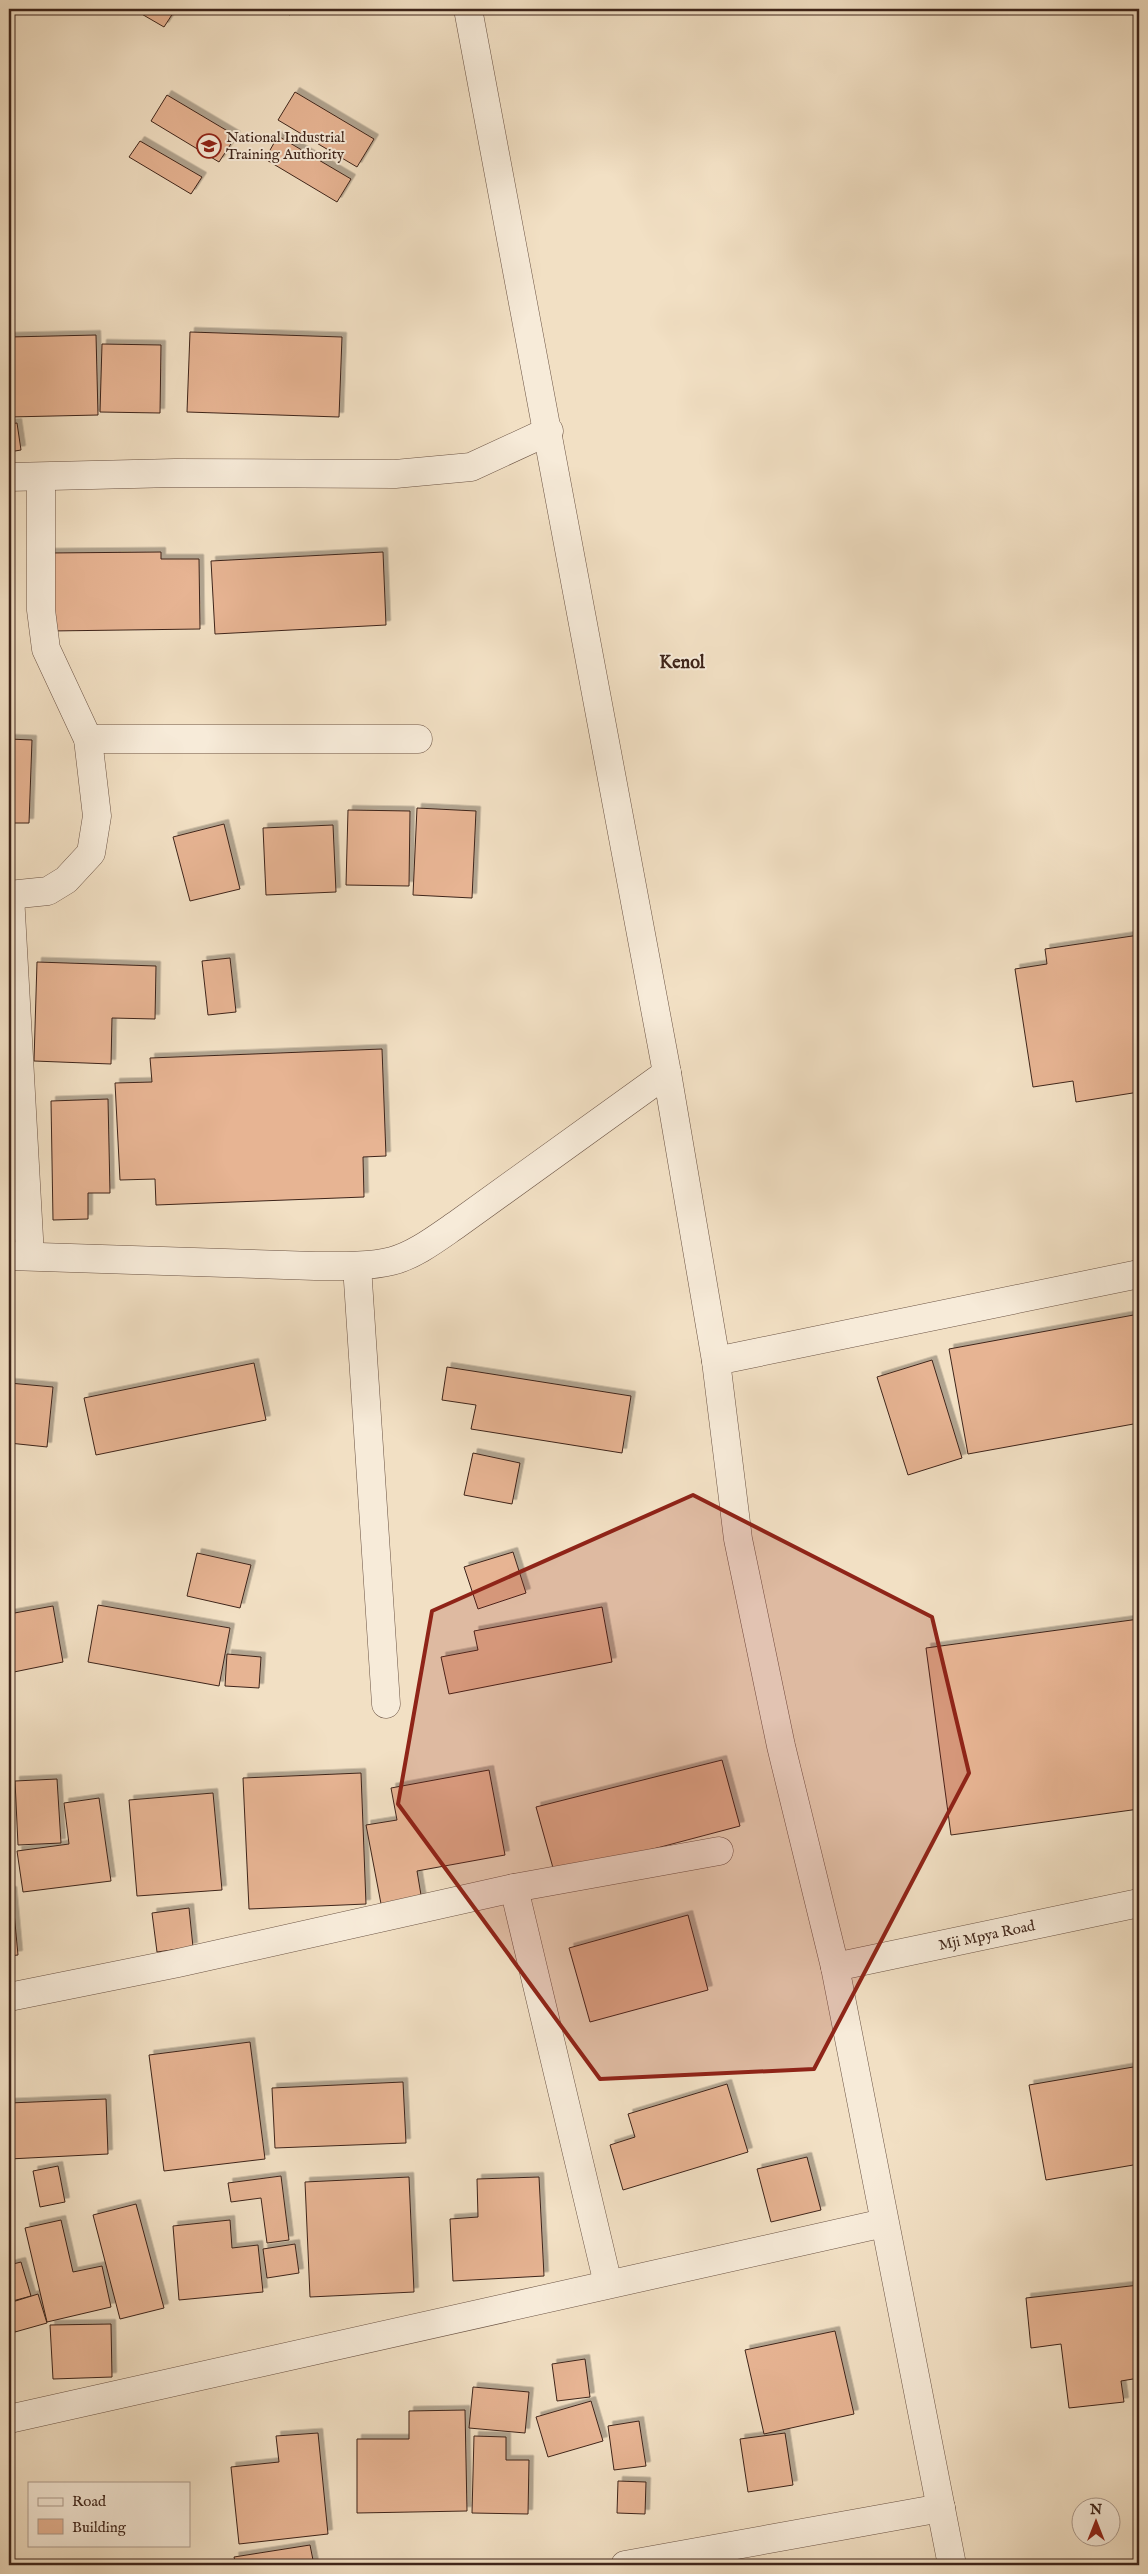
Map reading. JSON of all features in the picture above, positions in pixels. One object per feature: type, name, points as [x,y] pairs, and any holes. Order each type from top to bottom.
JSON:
[{"type":"street","points":[[468,9],[549,431],[667,1073],[716,1361],[738,1539],[781,1746],[835,1967],[952,2565]]},
{"type":"street","points":[[9,477],[175,473],[395,474],[471,467],[549,431]]},
{"type":"street","points":[[41,477],[41,610],[46,649],[88,739],[97,816],[90,853],[66,880],[48,891],[9,895],[20,1256],[315,1266],[357,1266],[393,1261],[424,1246],[667,1073]]},
{"type":"street","points":[[88,739],[418,739]]},
{"type":"street","points":[[357,1266],[386,1704]]},
{"type":"street","points":[[716,1361],[1139,1274]]},
{"type":"street","points":[[9,1997],[178,1963],[514,1888],[719,1851]]},
{"type":"street","points":[[514,1888],[608,2284]]},
{"type":"street","name":"Mji Mpya Road","points":[[835,1967],[1139,1903]]},
{"type":"street","points":[[9,2419],[884,2223]]},
{"type":"street","points":[[625,2565],[941,2508]]},
{"type":"highlighted area","points":[[693,1495],[932,1617],[969,1773],[814,2069],[600,2079],[398,1804],[432,1611]]},
{"type":"building","points":[[133,9],[172,9],[175,10],[164,27]]},
{"type":"building","points":[[279,9],[294,9],[290,15]]},
{"type":"building","points":[[295,92],[374,139],[357,167],[278,120]]},
{"type":"building","points":[[167,95],[236,136],[219,162],[151,121]]},
{"type":"building","points":[[278,136],[351,179],[337,202],[265,159]]},
{"type":"building","points":[[140,141],[202,177],[191,194],[129,157]]},
{"type":"building","points":[[190,332],[342,337],[339,417],[187,412]]},
{"type":"building","points":[[96,335],[98,415],[9,417],[9,337]]},
{"type":"building","points":[[102,344],[161,345],[160,413],[100,412]]},
{"type":"building","points":[[17,423],[21,450],[9,452],[9,424]]},
{"type":"building","points":[[161,552],[161,559],[199,559],[200,629],[50,631],[48,553]]},
{"type":"building","points":[[383,552],[386,625],[215,634],[211,561]]},
{"type":"building","points":[[9,739],[32,740],[29,823],[9,823]]},
{"type":"building","points":[[417,808],[476,811],[472,898],[413,895]]},
{"type":"building","points":[[348,810],[410,811],[409,886],[346,885]]},
{"type":"building","points":[[224,824],[240,889],[190,901],[173,837]]},
{"type":"building","points":[[333,825],[336,892],[266,895],[263,828]]},
{"type":"building","points":[[1139,935],[1139,1092],[1076,1102],[1073,1081],[1033,1087],[1015,969],[1047,964],[1045,949]]},
{"type":"building","points":[[230,958],[236,1012],[208,1015],[202,961]]},
{"type":"building","points":[[37,962],[156,966],[155,1019],[112,1018],[111,1064],[34,1061]]},
{"type":"building","points":[[382,1049],[386,1156],[363,1157],[364,1197],[156,1205],[155,1179],[120,1180],[115,1083],[152,1082],[150,1058]]},
{"type":"building","points":[[108,1099],[110,1193],[88,1193],[88,1219],[53,1220],[51,1101]]},
{"type":"building","points":[[1139,1314],[1139,1423],[968,1454],[949,1349]]},
{"type":"building","points":[[932,1360],[962,1458],[908,1475],[877,1377]]},
{"type":"building","points":[[254,1363],[266,1420],[96,1455],[84,1398]]},
{"type":"building","points":[[447,1367],[631,1396],[622,1453],[471,1429],[476,1405],[442,1400]]},
{"type":"building","points":[[9,1383],[53,1387],[47,1447],[9,1443]]},
{"type":"building","points":[[473,1453],[520,1463],[512,1504],[464,1495]]},
{"type":"building","points":[[513,1552],[526,1593],[478,1609],[464,1567]]},
{"type":"building","points":[[197,1553],[251,1565],[240,1608],[187,1596]]},
{"type":"building","points":[[98,1605],[230,1628],[219,1686],[88,1662]]},
{"type":"building","points":[[53,1606],[63,1662],[9,1673],[9,1614]]},
{"type":"building","points":[[602,1607],[612,1662],[449,1694],[441,1657],[478,1650],[474,1631]]},
{"type":"building","points":[[1139,1619],[1139,1809],[951,1835],[926,1648]]},
{"type":"building","points":[[227,1654],[261,1657],[259,1688],[225,1686]]},
{"type":"building","points":[[722,1760],[740,1826],[555,1875],[536,1807]]},
{"type":"building","points":[[489,1770],[505,1855],[417,1871],[422,1901],[382,1909],[366,1825],[397,1820],[391,1788]]},
{"type":"building","points":[[361,1773],[366,1904],[249,1909],[243,1778]]},
{"type":"building","points":[[57,1779],[61,1843],[18,1845],[15,1781]]},
{"type":"building","points":[[213,1793],[222,1890],[137,1896],[129,1800]]},
{"type":"building","points":[[99,1798],[111,1881],[23,1892],[17,1851],[69,1844],[64,1803]]},
{"type":"building","points":[[9,1891],[12,1891],[18,1955],[9,1956]]},
{"type":"building","points":[[189,1908],[193,1947],[157,1952],[152,1913]]},
{"type":"building","points":[[688,1915],[708,1990],[590,2022],[569,1948]]},
{"type":"building","points":[[250,2042],[265,2159],[164,2171],[149,2055]]},
{"type":"building","points":[[1139,2066],[1139,2128],[1134,2129],[1139,2164],[1046,2180],[1029,2085]]},
{"type":"building","points":[[403,2082],[406,2143],[275,2148],[272,2088]]},
{"type":"building","points":[[727,2084],[748,2152],[623,2190],[610,2145],[635,2137],[628,2114]]},
{"type":"building","points":[[106,2099],[108,2154],[9,2159],[9,2103]]},
{"type":"building","points":[[807,2157],[821,2210],[771,2222],[757,2169]]},
{"type":"building","points":[[58,2166],[65,2202],[40,2207],[33,2171]]},
{"type":"building","points":[[281,2176],[289,2240],[267,2243],[261,2198],[231,2202],[228,2183]]},
{"type":"building","points":[[409,2177],[414,2292],[310,2297],[305,2182]]},
{"type":"building","points":[[539,2177],[544,2276],[453,2281],[450,2219],[478,2217],[477,2179]]},
{"type":"building","points":[[136,2204],[164,2308],[120,2319],[93,2215]]},
{"type":"building","points":[[61,2220],[73,2272],[102,2266],[111,2307],[47,2322],[25,2228]]},
{"type":"building","points":[[230,2220],[232,2248],[258,2245],[263,2292],[179,2300],[173,2226]]},
{"type":"building","points":[[295,2244],[299,2273],[267,2278],[263,2249]]},
{"type":"building","points":[[21,2262],[31,2296],[9,2302],[9,2265]]},
{"type":"building","points":[[1139,2285],[1139,2378],[1121,2381],[1124,2402],[1069,2408],[1061,2344],[1031,2348],[1026,2298]]},
{"type":"building","points":[[38,2294],[47,2323],[15,2332],[9,2303]]},
{"type":"building","points":[[111,2324],[112,2377],[53,2379],[50,2325]]},
{"type":"building","points":[[835,2331],[854,2414],[764,2434],[745,2350]]},
{"type":"building","points":[[585,2359],[590,2397],[557,2401],[552,2364]]},
{"type":"building","points":[[473,2387],[529,2392],[525,2433],[469,2428]]},
{"type":"building","points":[[591,2401],[603,2441],[548,2457],[536,2417]]},
{"type":"building","points":[[465,2410],[467,2511],[357,2513],[357,2439],[409,2439],[409,2411]]},
{"type":"building","points":[[639,2421],[646,2466],[614,2470],[608,2426]]},
{"type":"building","points":[[318,2433],[328,2534],[239,2544],[231,2467],[279,2462],[276,2436]]},
{"type":"building","points":[[785,2433],[793,2485],[748,2492],[740,2439]]},
{"type":"building","points":[[474,2436],[506,2437],[506,2460],[529,2460],[528,2514],[472,2513]]},
{"type":"building","points":[[618,2481],[646,2482],[645,2514],[617,2513]]},
{"type":"building","points":[[310,2545],[314,2565],[236,2565],[234,2557]]},
{"type":"place","name":"National Industrial Training Authority","points":[[209,146]]},
{"type":"district","name":"Kenol","points":[[682,663]]}]
